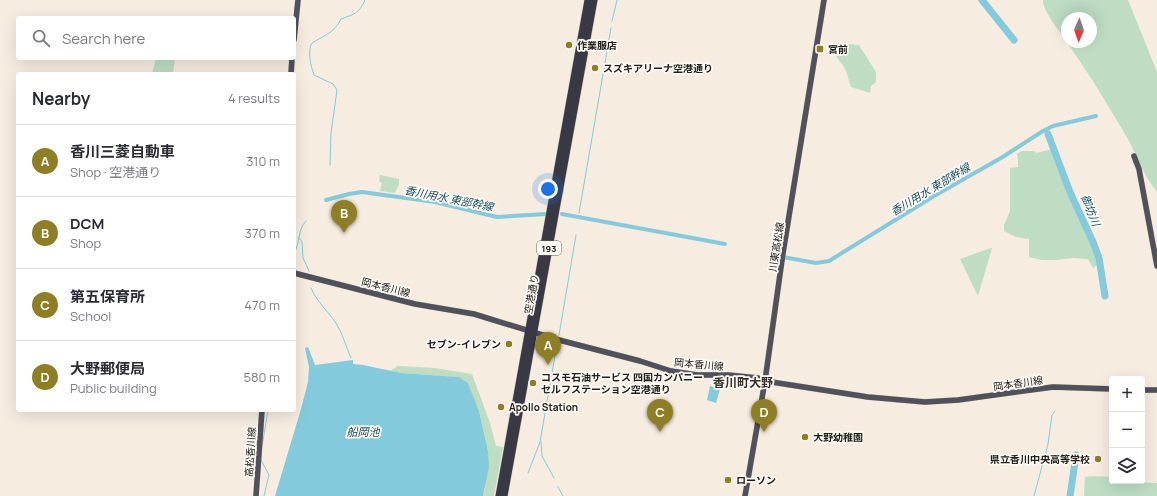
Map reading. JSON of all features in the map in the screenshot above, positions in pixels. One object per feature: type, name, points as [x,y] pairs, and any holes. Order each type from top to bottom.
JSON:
[{"type":"highway","name":"空港通り","points":[[504,496],[588,0]]},
{"type":"highway","name":"空港通り","points":[[499,496],[532,332],[594,0]]},
{"type":"main road","points":[[296,20],[298,0]]},
{"type":"main road","name":"川東高松線","points":[[745,496],[765,381],[782,261],[824,0]]},
{"type":"main road","points":[[291,72],[292,60]]},
{"type":"main road","points":[[1134,156],[1140,177],[1157,266]]},
{"type":"main road","name":"岡本香川線","points":[[296,274],[405,301],[464,312],[671,371],[697,375],[728,375],[758,378],[765,381],[868,397],[925,402],[953,401],[1053,387],[1109,389]]},
{"type":"main road","points":[[1145,390],[1157,390]]},
{"type":"main road","name":"高松香川線","points":[[256,496],[262,412]]},
{"type":"green space","points":[[1043,0],[1128,0],[1157,72],[1157,192],[1147,178],[1128,139],[1071,48],[1097,48],[1097,12],[1061,12],[1061,33],[1045,10]]},
{"type":"green space","points":[[836,43],[859,45],[876,72],[876,82],[871,86],[870,93],[851,87],[846,71],[836,56]]},
{"type":"green space","points":[[156,60],[175,60],[173,72],[152,72]]},
{"type":"green space","points":[[1053,149],[1068,190],[1095,249],[1097,265],[1093,268],[1088,259],[1073,258],[1042,260],[1029,257],[1029,239],[1016,237],[1004,231],[1004,225],[1010,211],[1010,168],[1018,167],[1017,154],[1021,151],[1034,151],[1036,153]]},
{"type":"green space","points":[[380,175],[399,179],[399,184],[395,193],[380,191],[382,183],[379,181]]},
{"type":"green space","points":[[992,248],[978,296],[960,259]]},
{"type":"green space","points":[[398,366],[435,368],[472,374],[490,423],[496,446],[503,447],[494,496],[483,496],[485,489],[488,451],[479,411],[468,383],[459,377],[390,371]]},
{"type":"green space","points":[[1085,477],[1109,477],[1109,484],[1157,483],[1157,496],[1084,496]]},
{"type":"water","name":"船岡池","points":[[308,347],[315,365],[353,360],[353,364],[401,373],[459,377],[468,383],[479,411],[488,451],[489,467],[483,496],[275,496],[308,382],[309,367],[305,348]]},
{"type":"water","points":[[710,386],[720,389],[716,403],[707,400]]},
{"type":"waterway","points":[[330,165],[331,133],[337,90],[333,84],[314,75],[310,59],[310,50],[312,43],[332,31],[341,19],[358,11],[365,0]]},
{"type":"waterway","points":[[612,21],[617,0]]},
{"type":"waterway","name":"御坊川","points":[[982,0],[1014,40]]},
{"type":"waterway","points":[[579,213],[611,28]]},
{"type":"waterway","name":"香川用水 東部幹線","points":[[772,255],[816,263],[829,261],[934,196],[1001,158],[1043,131],[1053,126],[1096,116]]},
{"type":"waterway","name":"御坊川","points":[[1048,134],[1070,192],[1099,258],[1105,296]]},
{"type":"waterway","name":"香川用水 東部幹線","points":[[326,200],[362,192],[435,202],[497,217],[546,214]]},
{"type":"waterway","name":"香川用水 東部幹線","points":[[562,214],[725,244]]},
{"type":"waterway","points":[[296,249],[301,228],[306,221]]},
{"type":"waterway","points":[[559,335],[576,235]]},
{"type":"waterway","points":[[298,237],[302,242],[303,258],[309,271]]},
{"type":"waterway","points":[[311,288],[338,327],[351,358]]},
{"type":"waterway","points":[[528,473],[540,442],[557,344]]},
{"type":"waterway","points":[[1034,496],[1048,444],[1052,415],[1055,411]]},
{"type":"waterway","points":[[262,447],[268,412]]},
{"type":"waterway","points":[[541,442],[542,456],[554,478]]},
{"type":"waterway","name":"御坊川","points":[[1070,496],[1076,455]]},
{"type":"waterway","points":[[261,460],[269,475],[264,496]]},
{"type":"waterway","points":[[558,487],[563,496]]},
{"type":"place","name":"作業服店","points":[[569,45]]},
{"type":"place","name":"宮前","points":[[820,49]]},
{"type":"place","name":"スズキアリーナ空港通り","points":[[595,68]]},
{"type":"place","name":"DCM","points":[[344,233]]},
{"type":"place","name":"セブン-イレブン","points":[[509,344]]},
{"type":"place","name":"香川三菱自動車","points":[[548,365]]},
{"type":"place","name":"コスモ石油サービス 四国カンパニー セルフステーション空港通り","points":[[533,383]]},
{"type":"place","name":"Apollo Station","points":[[501,407]]},
{"type":"place","name":"第五保育所","points":[[660,432]]},
{"type":"place","name":"大野郵便局","points":[[764,432]]},
{"type":"place","name":"大野幼稚園","points":[[805,437]]},
{"type":"place","name":"県立香川中央高等学校","points":[[1098,459]]},
{"type":"place","name":"ローソン","points":[[728,480]]},
{"type":"district","name":"香川町大野","points":[[743,382]]}]
